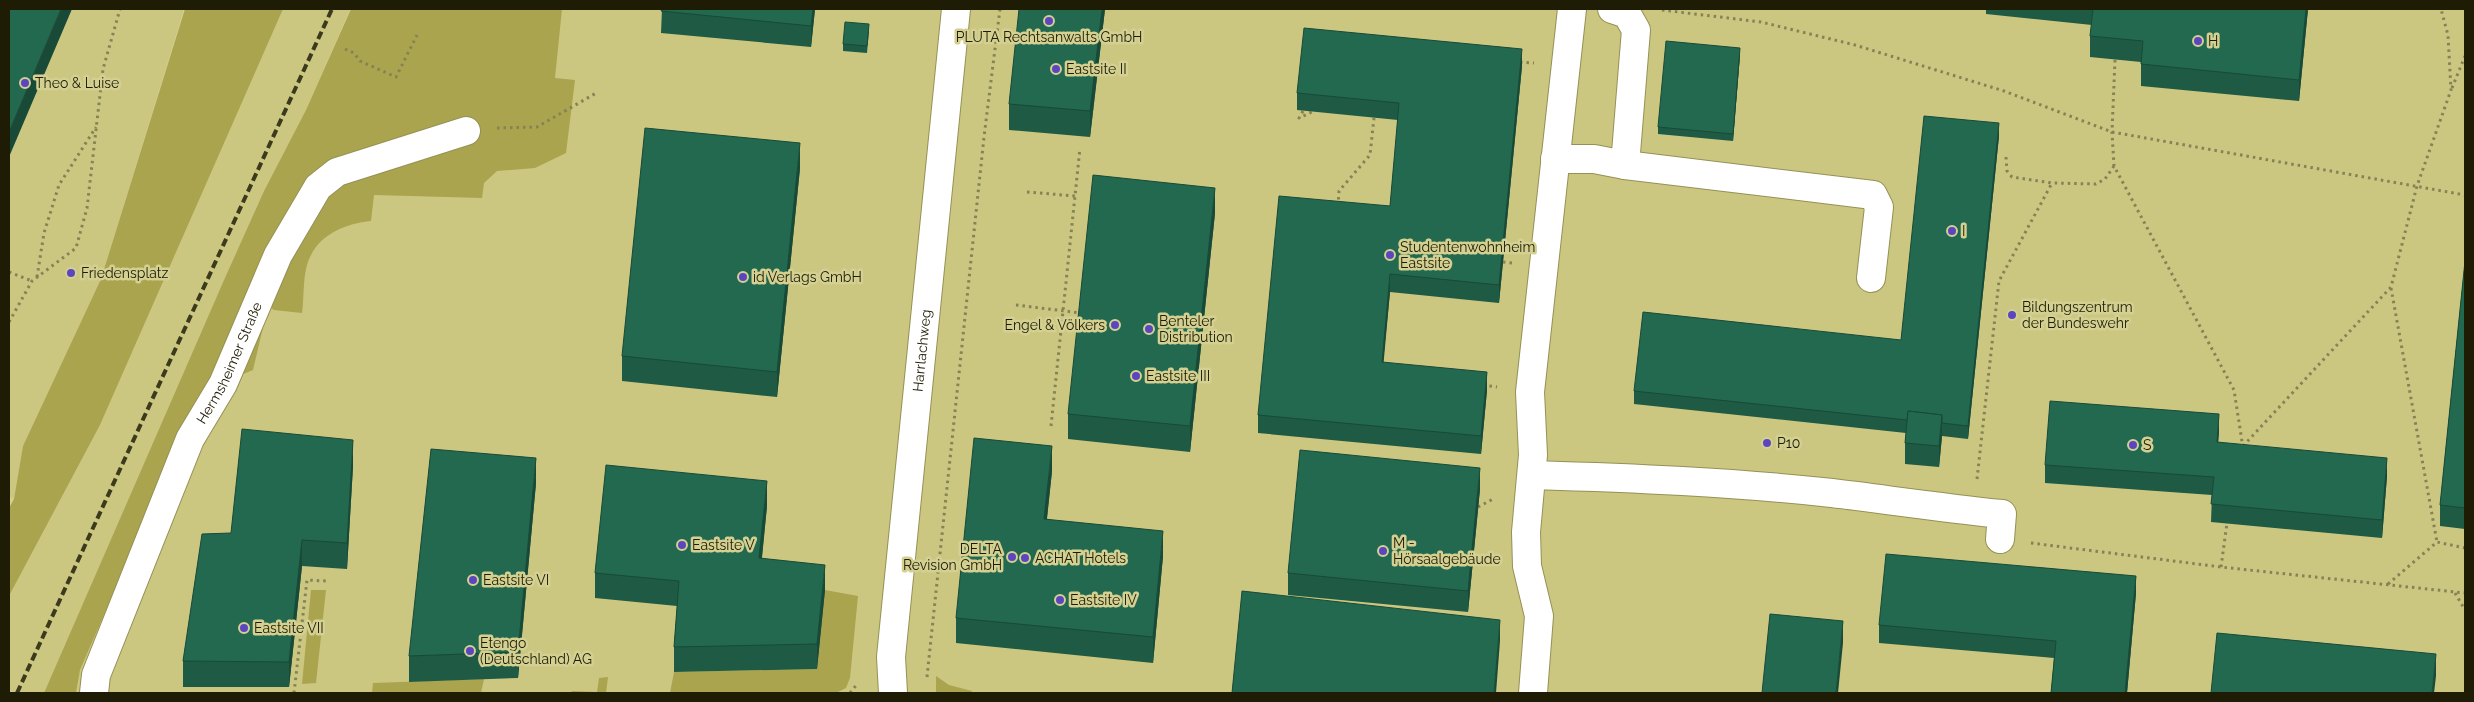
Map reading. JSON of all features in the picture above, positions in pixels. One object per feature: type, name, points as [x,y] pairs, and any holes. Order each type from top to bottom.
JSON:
[{"type":"street","name":"Harrlachweg","points":[[893,693],[891,657],[956,9]]},
{"type":"street","points":[[1533,693],[1539,616],[1527,566],[1526,532],[1533,455],[1530,392],[1572,9]]},
{"type":"street","points":[[1612,9],[1627,14],[1636,30],[1626,165]]},
{"type":"street","name":"Hermsheimer Straße","points":[[94,693],[96,675],[190,439],[223,384],[278,255],[318,187],[337,172],[466,131]]},
{"type":"street","points":[[1555,159],[1594,158],[1626,165],[1873,195],[1879,207],[1871,278]]},
{"type":"street","points":[[1532,475],[1742,486],[1832,493],[2002,514],[2000,539]]},
{"type":"path","points":[[9,322],[32,281],[76,248],[87,208],[103,69],[120,9]]},
{"type":"path","points":[[926,683],[984,138],[1000,9]]},
{"type":"path","points":[[1654,9],[1761,22],[1855,45],[2004,91],[2112,132],[2465,195]]},
{"type":"path","points":[[2441,9],[2448,34],[2451,90]]},
{"type":"path","points":[[345,49],[354,53],[360,61],[396,77],[417,34]]},
{"type":"path","points":[[2437,542],[2391,287],[2416,186],[2465,56]]},
{"type":"path","points":[[2115,60],[2112,132],[2114,166],[2234,390],[2244,446],[2242,454]]},
{"type":"path","points":[[1518,62],[1532,63]]},
{"type":"path","points":[[466,131],[490,128],[537,127],[598,92]]},
{"type":"path","points":[[1303,111],[1299,118],[1312,112]]},
{"type":"path","points":[[1337,210],[1339,191],[1370,155],[1374,118]]},
{"type":"path","points":[[37,278],[44,233],[59,185],[96,127]]},
{"type":"path","points":[[1051,426],[1080,148]]},
{"type":"path","points":[[2006,157],[2007,171],[2012,177],[2052,183],[2096,184],[2105,179],[2114,166]]},
{"type":"path","points":[[1973,511],[1999,281],[2052,183]]},
{"type":"path","points":[[1028,192],[1075,196]]},
{"type":"path","points":[[9,272],[32,281]]},
{"type":"path","points":[[2244,446],[2391,287]]},
{"type":"path","points":[[1016,306],[1081,313]]},
{"type":"path","points":[[1477,389],[1487,389],[1487,386],[1477,384],[1530,392]]},
{"type":"path","points":[[1478,507],[1500,496]]},
{"type":"path","points":[[2222,567],[2227,524]]},
{"type":"path","points":[[2000,539],[2222,567],[2465,593]]},
{"type":"path","points":[[2437,542],[2465,548]]},
{"type":"path","points":[[2388,584],[2437,542]]},
{"type":"path","points":[[294,693],[308,580],[326,581]]},
{"type":"path","points":[[2454,592],[2465,610]]},
{"type":"shaded area","name":"Friedensplatz","points":[[9,9],[184,9],[101,279],[23,446],[14,499],[9,496]]},
{"type":"shaded area","points":[[185,9],[283,9],[100,425],[9,596],[9,508],[14,499],[23,446],[101,279]]},
{"type":"shaded area","points":[[283,9],[350,9],[306,110],[264,191],[224,280],[44,693],[9,693],[9,596],[100,425]]},
{"type":"shaded area","points":[[351,9],[562,9],[555,78],[575,80],[566,153],[535,168],[497,171],[484,183],[482,198],[374,195],[371,221],[340,229],[330,234],[315,248],[306,269],[302,313],[274,310],[268,306],[253,370],[207,389],[172,459],[80,670],[76,693],[44,693],[224,280],[264,191],[306,110]]},
{"type":"shaded area","points":[[382,9],[2465,9],[2465,693],[76,693],[80,670],[172,459],[274,278]]},
{"type":"shaded area","points":[[311,590],[326,590],[316,683],[302,684]]},
{"type":"shaded area","points":[[825,590],[858,596],[850,678],[846,688],[836,693],[670,693],[674,672],[817,669]]},
{"type":"shaded area","points":[[936,676],[949,685],[972,691],[971,693],[936,693]]},
{"type":"shaded area","points":[[608,677],[606,693],[571,693],[572,691],[597,692],[599,678]]},
{"type":"shaded area","points":[[484,679],[481,693],[372,693],[373,683]]},
{"type":"building","name":"Theo & Luise","points":[[9,9],[61,9],[9,132]]},
{"type":"building","points":[[662,9],[813,9],[811,26],[661,11]]},
{"type":"building","name":"Eastsite II","points":[[1019,9],[1102,9],[1090,111],[1009,104]]},
{"type":"building","name":"H","points":[[2093,9],[2306,9],[2299,80],[2141,64],[2143,41],[2090,36]]},
{"type":"building","points":[[845,22],[869,24],[867,46],[843,44]]},
{"type":"building","name":"Studentenwohnheim Eastsite","points":[[1304,28],[1522,49],[1499,285],[1390,274],[1382,362],[1487,372],[1481,436],[1258,415],[1279,196],[1390,206],[1399,103],[1297,93]]},
{"type":"building","points":[[1666,41],[1740,48],[1733,134],[1658,127]]},
{"type":"building","name":"I","points":[[1924,116],[1999,123],[1968,426],[1942,423],[1942,415],[1908,411],[1907,420],[1634,391],[1643,312],[1901,340]]},
{"type":"building","points":[[645,128],[800,143],[777,372],[622,356]]},
{"type":"building","name":"Eastsite III","points":[[1093,175],[1215,188],[1190,426],[1068,414]]},
{"type":"building","points":[[2465,261],[2465,508],[2440,505]]},
{"type":"building","points":[[2050,401],[2219,414],[2217,442],[2387,458],[2382,520],[2211,504],[2214,477],[2045,465]]},
{"type":"building","points":[[1908,411],[1942,415],[1939,446],[1905,443]]},
{"type":"building","name":"Eastsite VII","points":[[242,429],[353,440],[347,543],[302,540],[289,662],[183,661],[202,534],[231,533]]},
{"type":"building","name":"Eastsite IV","points":[[974,438],[1052,446],[1044,519],[1163,531],[1153,637],[956,618]]},
{"type":"building","name":"Eastsite VI","points":[[431,449],[536,458],[518,652],[409,656]]},
{"type":"building","name":"M - Hörsaalgebäude","points":[[1300,450],[1480,468],[1468,591],[1288,573]]},
{"type":"building","name":"Eastsite V","points":[[606,465],[767,481],[759,558],[825,565],[817,644],[674,647],[679,581],[595,573]]},
{"type":"building","points":[[1886,554],[2136,576],[2125,693],[2051,693],[2056,641],[1879,625]]},
{"type":"building","points":[[1242,591],[1500,620],[1494,693],[1232,693]]},
{"type":"building","points":[[1770,614],[1843,621],[1836,693],[1762,693]]},
{"type":"building","points":[[2217,633],[2436,654],[2432,693],[2211,693]]},
{"type":"railway","points":[[17,693],[332,9]]},
{"type":"place","name":"PLUTA Rechtsanwalts GmbH","points":[[1049,21]]},
{"type":"place","name":"H","points":[[2198,41]]},
{"type":"place","name":"Eastsite II","points":[[1056,69]]},
{"type":"place","name":"Theo & Luise","points":[[25,83]]},
{"type":"place","name":"I","points":[[1952,231]]},
{"type":"place","name":"Studentenwohnheim Eastsite","points":[[1390,255]]},
{"type":"place","name":"Friedensplatz","points":[[71,273]]},
{"type":"place","name":"id Verlags GmbH","points":[[743,277]]},
{"type":"place","name":"Bildungszentrum der Bundeswehr","points":[[2012,315]]},
{"type":"place","name":"Engel & Völkers","points":[[1115,325]]},
{"type":"place","name":"Benteler Distribution","points":[[1149,329]]},
{"type":"place","name":"Eastsite III","points":[[1136,376]]},
{"type":"place","name":"P10","points":[[1767,443]]},
{"type":"place","name":"S","points":[[2133,445]]},
{"type":"place","name":"Eastsite V","points":[[682,545]]},
{"type":"place","name":"M - Hörsaalgebäude","points":[[1383,551]]},
{"type":"place","name":"DELTA Revision GmbH","points":[[1012,557]]},
{"type":"place","name":"ACHAT Hotels","points":[[1025,558]]},
{"type":"place","name":"Eastsite VI","points":[[473,580]]},
{"type":"place","name":"Eastsite IV","points":[[1060,600]]},
{"type":"place","name":"Eastsite VII","points":[[244,628]]},
{"type":"place","name":"Etengo (Deutschland) AG","points":[[470,651]]}]
